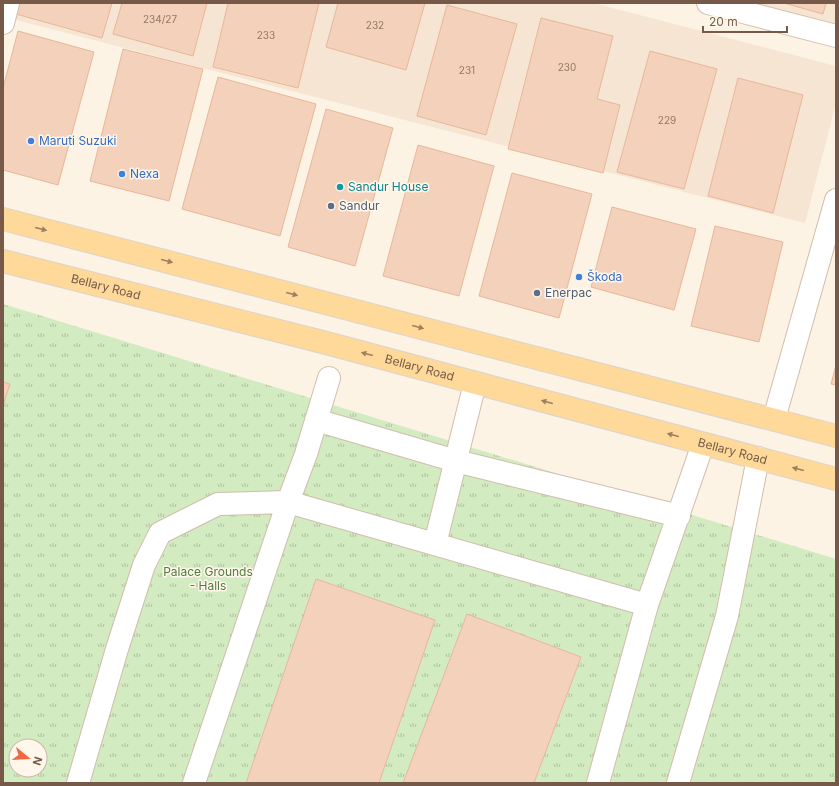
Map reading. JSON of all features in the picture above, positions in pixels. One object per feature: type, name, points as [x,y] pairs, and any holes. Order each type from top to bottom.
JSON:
[{"type":"main road","points":[[3,219],[836,436]]},
{"type":"main road","name":"Bellary Road","points":[[3,261],[330,344],[836,479]]},
{"type":"street","points":[[708,3],[836,36]]},
{"type":"street","points":[[774,419],[836,200]]},
{"type":"street","points":[[194,783],[288,502],[306,454],[329,378]]},
{"type":"street","points":[[435,544],[475,383]]},
{"type":"street","points":[[316,420],[456,461],[679,516]]},
{"type":"street","points":[[598,783],[647,605],[703,444]]},
{"type":"street","points":[[678,783],[727,616],[758,458]]},
{"type":"street","points":[[78,783],[117,649],[144,565],[160,534],[218,504],[288,502],[647,605]]},
{"type":"shaded area","points":[[16,3],[593,3],[836,66],[836,103],[805,223],[12,19]]},
{"type":"shaded area","points":[[724,3],[836,3],[836,32]]},
{"type":"green space","name":"Palace Grounds - Halls","points":[[3,304],[836,559],[836,783],[3,783]]},
{"type":"building","points":[[19,3],[112,3],[102,38],[16,14]]},
{"type":"building","points":[[122,3],[207,3],[193,56],[113,34]]},
{"type":"building","points":[[228,3],[319,3],[298,88],[213,67]]},
{"type":"building","points":[[338,3],[425,3],[406,70],[326,47]]},
{"type":"building","points":[[784,3],[826,3],[823,14]]},
{"type":"building","points":[[447,5],[517,24],[486,135],[417,116]]},
{"type":"building","points":[[541,18],[613,36],[597,99],[620,105],[603,173],[508,149]]},
{"type":"building","points":[[18,31],[94,52],[58,185],[3,170],[3,88]]},
{"type":"building","points":[[123,49],[203,69],[169,201],[90,181]]},
{"type":"building","points":[[650,51],[717,69],[684,189],[617,172]]},
{"type":"building","points":[[218,77],[316,104],[280,236],[182,209]]},
{"type":"building","points":[[738,78],[803,95],[773,213],[708,196]]},
{"type":"building","name":"Sandur House","points":[[326,109],[393,128],[355,266],[288,247]]},
{"type":"building","points":[[418,145],[494,166],[459,296],[383,276]]},
{"type":"building","points":[[512,173],[592,194],[559,318],[479,296]]},
{"type":"building","points":[[612,207],[696,229],[674,310],[591,287]]},
{"type":"building","points":[[715,226],[783,242],[759,342],[691,326]]},
{"type":"building","points":[[836,365],[836,385],[831,384]]},
{"type":"building","points":[[3,382],[10,384],[3,405]]},
{"type":"building","points":[[316,579],[435,620],[379,783],[246,783]]},
{"type":"building","points":[[467,614],[581,657],[534,783],[403,783]]},
{"type":"place","name":"Maruti Suzuki","points":[[31,141]]},
{"type":"place","name":"Nexa","points":[[122,174]]},
{"type":"place","name":"Sandur House","points":[[340,187]]},
{"type":"place","name":"Sandur","points":[[331,206]]},
{"type":"place","name":"Škoda","points":[[579,277]]},
{"type":"place","name":"Enerpac","points":[[537,293]]}]
